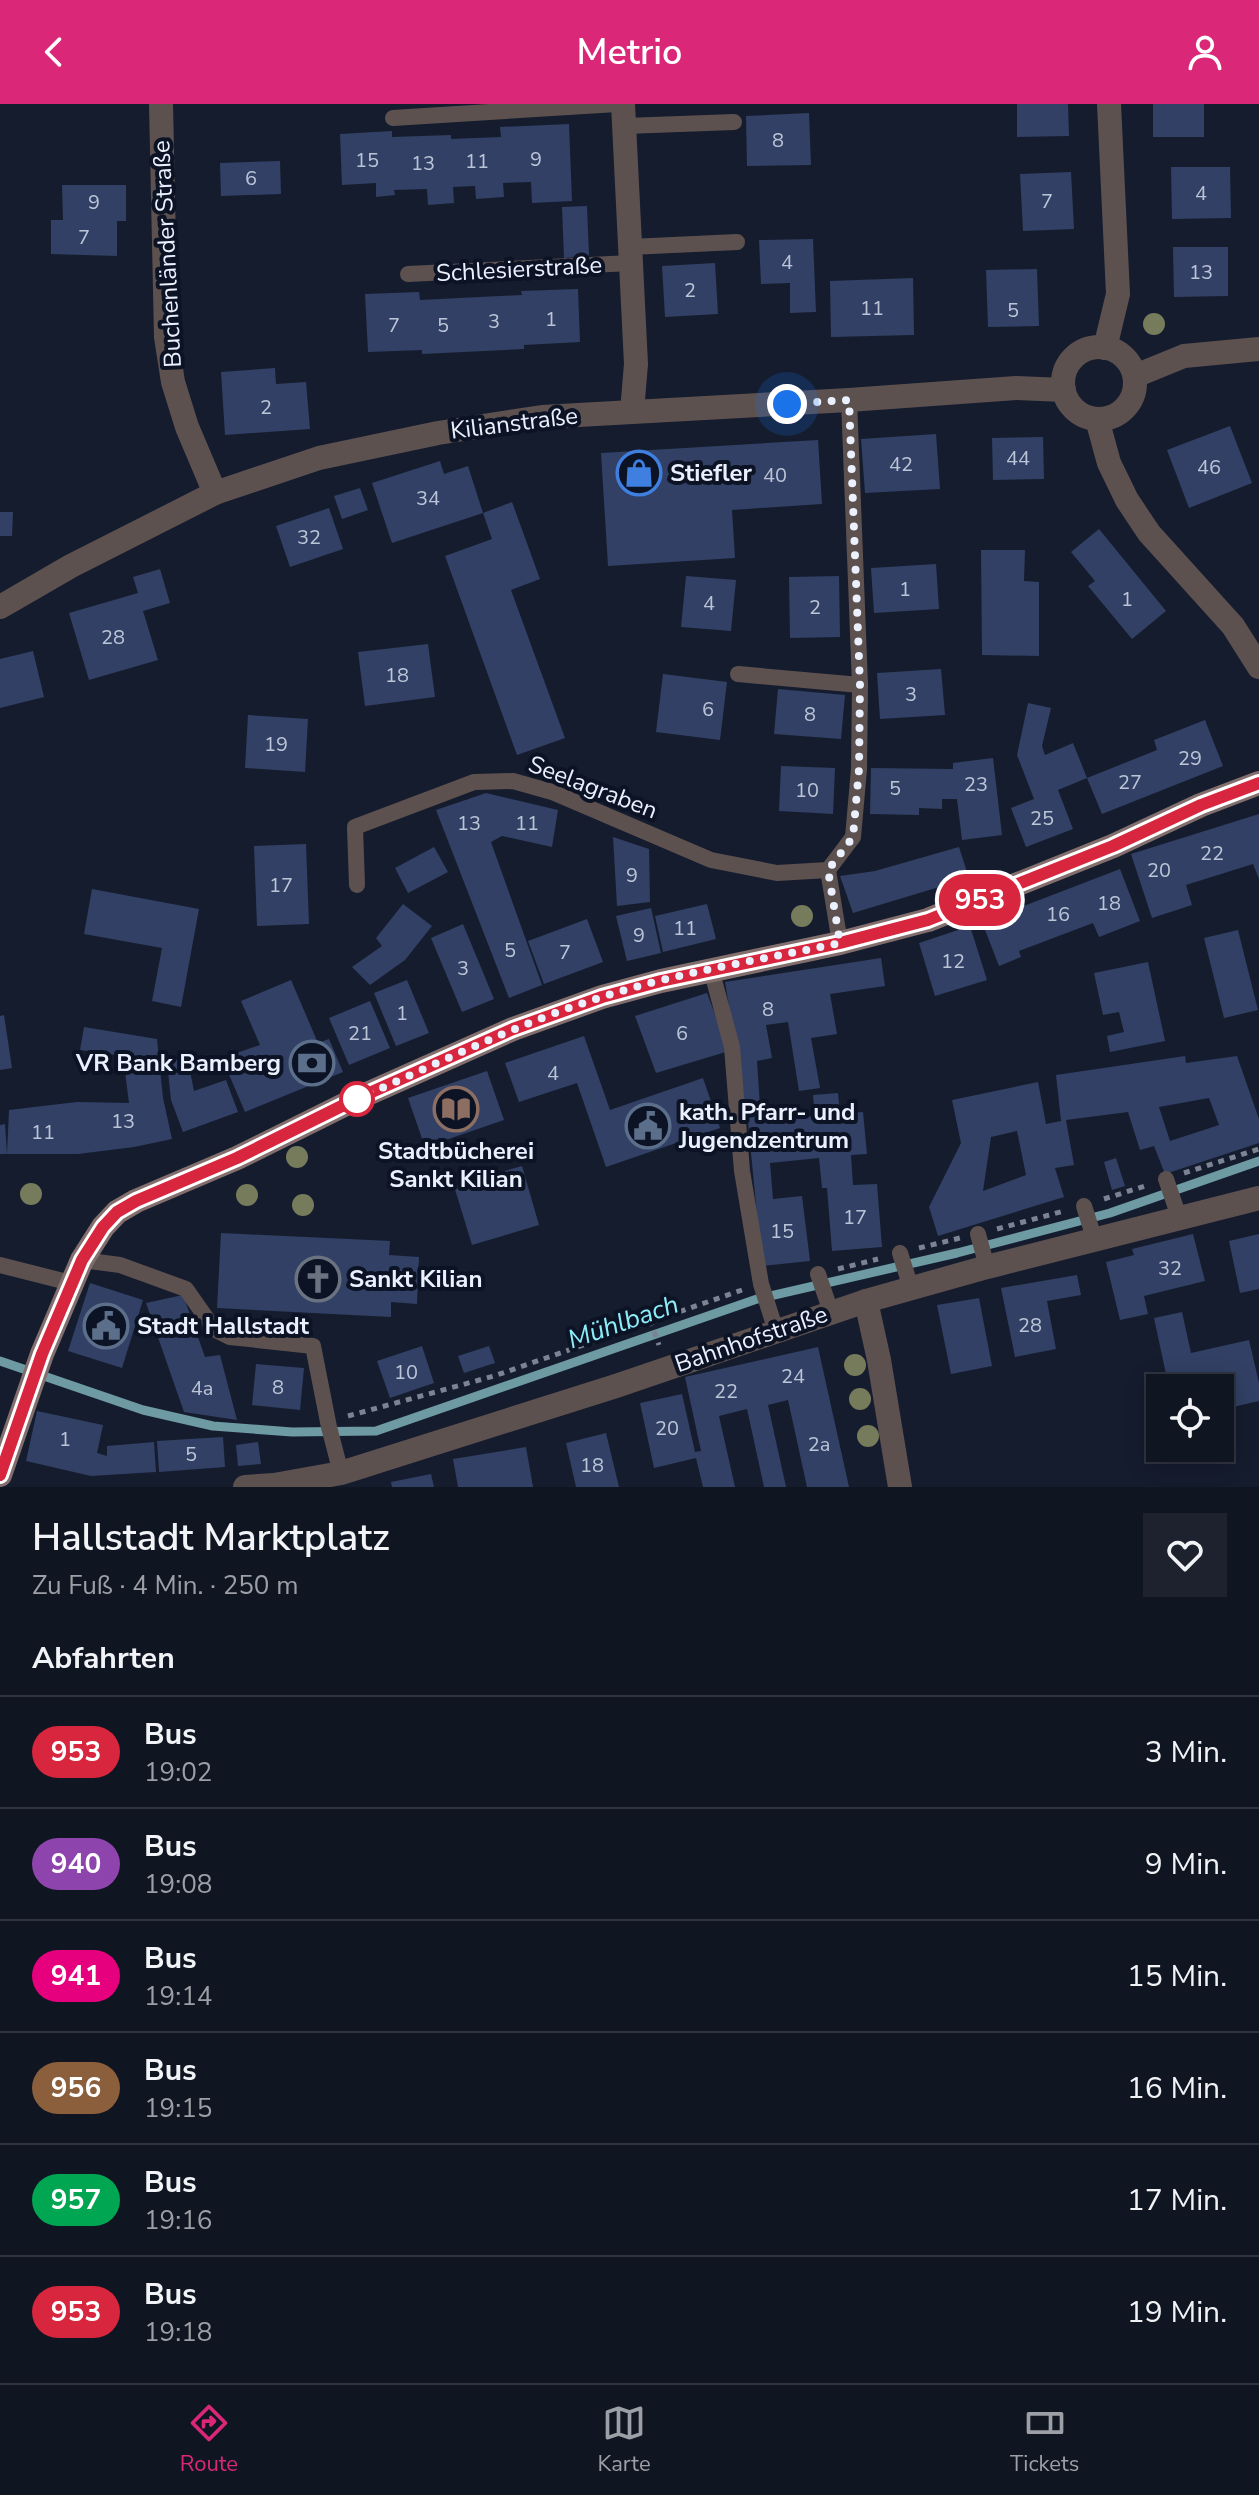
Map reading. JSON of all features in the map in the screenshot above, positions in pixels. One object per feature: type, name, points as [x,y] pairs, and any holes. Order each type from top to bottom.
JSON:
[{"type":"street","name":"Buchenländer Straße","points":[[161,104],[166,337],[173,382],[187,427],[215,493]]},
{"type":"street","points":[[1105,348],[1118,294],[1109,104]]},
{"type":"street","name":"Schlesierstraße","points":[[622,111],[636,364],[632,411]]},
{"type":"street","points":[[1105,348],[1124,357],[1135,376],[1132,398],[1126,407],[1108,418],[1085,416],[1068,401],[1064,390],[1067,367],[1083,351],[1105,348]]},
{"type":"street","points":[[1135,376],[1184,356],[1259,349]]},
{"type":"street","name":"Kilianstraße","points":[[0,607],[71,566],[215,493],[319,458],[438,433],[542,417],[1016,388],[1064,390]]},
{"type":"street","points":[[1097,419],[1109,463],[1127,500],[1149,533],[1233,626],[1259,667]]},
{"type":"street","points":[[0,1475],[42,1354],[82,1260],[103,1227],[117,1212],[136,1201],[237,1158],[356,1099],[513,1029],[602,997],[928,920],[1259,783]]},
{"type":"street","name":"Bahnhofstraße","points":[[245,1487],[274,1485],[616,1386],[768,1304],[823,1290],[866,1301],[905,1267],[1089,1221],[1259,1198]]},
{"type":"street","points":[[866,1301],[900,1487]]},
{"type":"lane","points":[[393,118],[622,111],[734,122]]},
{"type":"lane","name":"Schlesierstraße","points":[[408,274],[631,255],[737,242]]},
{"type":"lane","points":[[840,943],[828,870],[853,837],[859,769],[860,685],[849,400]]},
{"type":"lane","points":[[738,674],[860,685]]},
{"type":"lane","name":"Seelagraben","points":[[357,885],[355,827],[474,782],[513,781],[552,792],[711,860],[777,873],[828,870]]},
{"type":"lane","points":[[711,969],[732,1047],[742,1171],[768,1304]]},
{"type":"lane","points":[[1167,1182],[1177,1211]]},
{"type":"lane","points":[[82,1260],[120,1265],[186,1289],[214,1329],[230,1337],[313,1346],[338,1464]]},
{"type":"lane","points":[[0,1265],[71,1283]]},
{"type":"path","points":[[823,1290],[1089,1221],[1167,1182],[1259,1149]]},
{"type":"path","points":[[328,1424],[494,1376],[651,1323],[768,1304]]},
{"type":"path","points":[[651,1323],[658,1343]]},
{"type":"building","points":[[1017,104],[1068,104],[1069,136],[1017,137]]},
{"type":"building","points":[[1153,104],[1204,104],[1204,137],[1153,137]]},
{"type":"building","points":[[809,113],[811,165],[747,166],[746,116]]},
{"type":"building","points":[[569,124],[572,201],[532,203],[531,182],[503,183],[504,197],[476,199],[475,186],[453,187],[454,203],[428,205],[427,189],[394,190],[395,195],[376,197],[376,183],[342,185],[340,134],[392,131],[392,137],[501,137],[500,127]]},
{"type":"building","points":[[280,161],[281,194],[221,196],[220,163]]},
{"type":"building","points":[[1171,167],[1230,167],[1231,218],[1172,219]]},
{"type":"building","points":[[1071,172],[1074,229],[1023,231],[1020,174]]},
{"type":"building","points":[[62,185],[126,185],[126,221],[117,221],[117,256],[51,254],[51,220],[63,220]]},
{"type":"building","points":[[587,206],[589,256],[564,258],[562,207]]},
{"type":"building","points":[[813,239],[816,312],[790,313],[790,283],[761,284],[759,240]]},
{"type":"building","points":[[1173,247],[1228,247],[1228,296],[1174,297]]},
{"type":"building","points":[[715,263],[718,314],[665,317],[662,266]]},
{"type":"building","points":[[1037,269],[1039,326],[988,327],[986,270]]},
{"type":"building","points":[[913,278],[914,335],[831,337],[830,281]]},
{"type":"building","points":[[578,289],[580,342],[524,345],[524,349],[422,354],[422,350],[368,352],[365,294],[419,292],[420,300]]},
{"type":"building","points":[[275,368],[276,384],[306,382],[310,429],[225,435],[221,372]]},
{"type":"building","points":[[1230,426],[1252,483],[1189,508],[1167,450]]},
{"type":"building","points":[[936,434],[940,489],[865,493],[861,439]]},
{"type":"building","points":[[1043,437],[1044,479],[993,480],[992,438]]},
{"type":"building","points":[[818,440],[822,504],[732,510],[735,558],[608,566],[601,453]]},
{"type":"building","points":[[440,461],[444,474],[468,466],[483,513],[392,543],[372,483]]},
{"type":"building","points":[[360,488],[368,510],[342,519],[334,496]]},
{"type":"building","points":[[512,502],[540,579],[511,590],[565,738],[517,755],[445,556],[492,539],[483,513]]},
{"type":"building","points":[[329,508],[343,549],[290,567],[276,526]]},
{"type":"building","points":[[0,512],[13,512],[12,536],[0,536]]},
{"type":"building","points":[[1099,529],[1166,611],[1132,639],[1088,586],[1095,581],[1071,552]]},
{"type":"building","points":[[981,550],[1025,550],[1024,581],[1039,582],[1039,656],[982,655]]},
{"type":"building","points":[[936,564],[939,609],[874,613],[871,568]]},
{"type":"building","points":[[160,569],[170,603],[143,611],[158,660],[89,680],[69,613],[138,593],[133,577]]},
{"type":"building","points":[[686,576],[736,580],[731,631],[681,627]]},
{"type":"building","points":[[839,576],[840,637],[790,638],[789,577]]},
{"type":"building","points":[[428,644],[435,697],[365,706],[358,652]]},
{"type":"building","points":[[33,651],[44,697],[0,708],[0,659]]},
{"type":"building","points":[[941,669],[945,715],[880,719],[877,673]]},
{"type":"building","points":[[663,674],[727,682],[720,740],[656,732]]},
{"type":"building","points":[[778,689],[845,695],[841,739],[774,734]]},
{"type":"building","points":[[1028,703],[1051,708],[1042,746],[1045,755],[1073,743],[1087,778],[1058,790],[1073,829],[1026,847],[1011,808],[1034,799],[1017,755]]},
{"type":"building","points":[[248,715],[308,719],[305,772],[245,768]]},
{"type":"building","points":[[1205,720],[1223,766],[1102,814],[1087,778],[1157,750],[1154,740]]},
{"type":"building","points":[[993,758],[1002,835],[962,840],[957,799],[942,799],[942,809],[919,808],[919,815],[870,814],[871,768],[953,769],[953,763]]},
{"type":"building","points":[[781,766],[835,768],[833,814],[779,811]]},
{"type":"building","points":[[486,793],[558,810],[552,847],[502,836],[491,842],[542,985],[509,998],[436,810]]},
{"type":"building","points":[[1259,814],[1259,879],[1253,864],[1186,885],[1192,905],[1152,918],[1131,854]]},
{"type":"building","points":[[613,837],[649,849],[650,902],[617,906]]},
{"type":"building","points":[[306,844],[309,924],[257,926],[254,846]]},
{"type":"building","points":[[434,847],[448,872],[408,893],[395,868]]},
{"type":"building","points":[[959,847],[969,878],[853,913],[840,876],[875,871]]},
{"type":"building","points":[[1120,869],[1140,921],[1099,937],[1093,923],[1019,951],[1021,957],[999,966],[982,922]]},
{"type":"building","points":[[92,889],[199,909],[181,1007],[152,1001],[162,948],[84,934]]},
{"type":"building","points":[[403,904],[432,926],[405,960],[370,985],[352,967],[382,946],[376,938]]},
{"type":"building","points":[[707,904],[716,939],[663,952],[655,916]]},
{"type":"building","points":[[651,908],[661,953],[627,961],[616,916]]},
{"type":"building","points":[[587,919],[603,962],[544,984],[528,941]]},
{"type":"building","points":[[463,924],[494,999],[462,1012],[431,938]]},
{"type":"building","points":[[970,926],[987,980],[935,996],[919,943]]},
{"type":"building","points":[[1238,930],[1258,1010],[1224,1018],[1204,938]]},
{"type":"building","points":[[881,958],[885,986],[830,994],[837,1034],[811,1038],[820,1088],[799,1091],[788,1022],[766,1025],[772,1058],[757,1061],[761,1121],[815,1116],[813,1095],[838,1093],[840,1114],[863,1112],[867,1154],[851,1155],[853,1185],[877,1184],[882,1247],[832,1251],[827,1188],[822,1188],[819,1158],[770,1163],[773,1199],[802,1196],[810,1261],[762,1266],[748,1122],[725,982]]},
{"type":"building","points":[[1148,962],[1165,1041],[1110,1052],[1107,1036],[1124,1032],[1119,1012],[1103,1015],[1094,973]]},
{"type":"building","points":[[291,980],[318,1043],[329,1039],[343,1072],[245,1112],[222,1058],[260,1045],[241,1001]]},
{"type":"building","points":[[407,980],[429,1033],[396,1046],[374,993]]},
{"type":"building","points":[[707,993],[729,1051],[656,1073],[635,1016]]},
{"type":"building","points":[[370,1001],[390,1048],[349,1065],[329,1018]]},
{"type":"building","points":[[4,1015],[12,1068],[0,1070],[0,1016]]},
{"type":"building","points":[[84,1027],[157,1039],[163,1098],[172,1139],[78,1154],[7,1154],[9,1110],[77,1102],[129,1103],[123,1056],[80,1050]]},
{"type":"building","points":[[584,1036],[610,1110],[703,1078],[720,1128],[606,1167],[577,1083],[519,1102],[505,1063]]},
{"type":"building","points":[[187,1056],[194,1091],[226,1080],[238,1112],[183,1132],[171,1100],[167,1062]]},
{"type":"building","points":[[1185,1056],[1186,1063],[1237,1056],[1259,1119],[1259,1143],[1165,1174],[1154,1146],[1140,1150],[1128,1112],[1066,1120],[1074,1165],[1055,1168],[1064,1197],[938,1236],[929,1207],[961,1143],[952,1100],[1038,1082],[1046,1124],[1061,1121],[1056,1075]],"holes":[[[1209,1098],[1219,1125],[1170,1141],[1159,1107]],[[1017,1131],[1026,1175],[983,1191],[991,1137]]]},
{"type":"building","name":"Stadtbücherei Sankt Kilian","points":[[487,1071],[504,1120],[425,1147],[408,1098]]},
{"type":"building","points":[[5,1124],[7,1154],[0,1154],[0,1125]]},
{"type":"building","points":[[1116,1158],[1125,1186],[1112,1190],[1104,1162]]},
{"type":"building","points":[[522,1166],[539,1225],[472,1245],[454,1186]]},
{"type":"building","name":"Sankt Kilian","points":[[221,1233],[390,1241],[389,1255],[419,1257],[417,1304],[391,1302],[391,1317],[217,1308]]},
{"type":"building","points":[[1193,1234],[1205,1281],[1144,1296],[1148,1314],[1120,1320],[1106,1262],[1134,1255],[1132,1249]]},
{"type":"building","points":[[1259,1234],[1259,1289],[1240,1293],[1229,1241]]},
{"type":"building","points":[[1077,1275],[1081,1295],[1047,1301],[1056,1349],[1015,1357],[1001,1288]]},
{"type":"building","name":"Stadt Hallstadt","points":[[90,1283],[143,1300],[122,1368],[68,1351]]},
{"type":"building","points":[[183,1295],[205,1357],[220,1355],[237,1420],[184,1412],[146,1303]]},
{"type":"building","points":[[979,1298],[992,1366],[951,1374],[937,1305]]},
{"type":"building","points":[[1182,1312],[1191,1353],[1249,1340],[1259,1383],[1259,1401],[1234,1407],[1234,1374],[1166,1374],[1154,1318]]},
{"type":"building","points":[[422,1346],[434,1383],[390,1398],[377,1361]]},
{"type":"building","points":[[489,1346],[495,1363],[464,1373],[458,1356]]},
{"type":"building","points":[[818,1347],[849,1487],[807,1487],[788,1400],[768,1405],[786,1487],[764,1487],[747,1409],[719,1416],[735,1487],[703,1487],[696,1458],[654,1468],[640,1403],[682,1394],[695,1452],[701,1451],[685,1377]]},
{"type":"building","points":[[256,1364],[304,1368],[300,1410],[252,1405]]},
{"type":"building","points":[[37,1411],[103,1425],[97,1453],[107,1456],[107,1446],[154,1442],[156,1472],[91,1476],[26,1461]]},
{"type":"building","points":[[606,1433],[619,1487],[576,1487],[566,1443]]},
{"type":"building","points":[[223,1437],[225,1467],[159,1472],[157,1441]]},
{"type":"building","points":[[258,1442],[261,1464],[238,1466],[236,1445]]},
{"type":"building","points":[[526,1447],[533,1487],[458,1487],[453,1459]]},
{"type":"building","points":[[431,1474],[434,1487],[392,1487],[391,1482]]},
{"type":"waterway","name":"Mühlbach","points":[[0,1361],[143,1410],[213,1426],[292,1432],[376,1431],[757,1299],[957,1253],[1110,1213],[1259,1161]]},
{"type":"bus line","name":"953","points":[[0,1475],[42,1354],[82,1260],[103,1227],[117,1212],[136,1201],[237,1158],[356,1099],[513,1029],[602,997],[661,981],[840,943],[928,920],[1259,783]]},
{"type":"place","name":"Stiefler","points":[[639,473]]},
{"type":"place","name":"VR Bank Bamberg","points":[[312,1063]]},
{"type":"place","name":"Stadtbücherei Sankt Kilian","points":[[456,1109]]},
{"type":"place","name":"kath. Pfarr- und Jugendzentrum","points":[[648,1126]]},
{"type":"place","name":"Sankt Kilian","points":[[318,1279]]},
{"type":"place","name":"Stadt Hallstadt","points":[[106,1326]]},
{"type":"route","points":[[357,1099],[513,1029],[602,997],[711,969],[840,943],[828,870],[853,837],[859,769],[860,685],[849,400],[787,404]]}]
